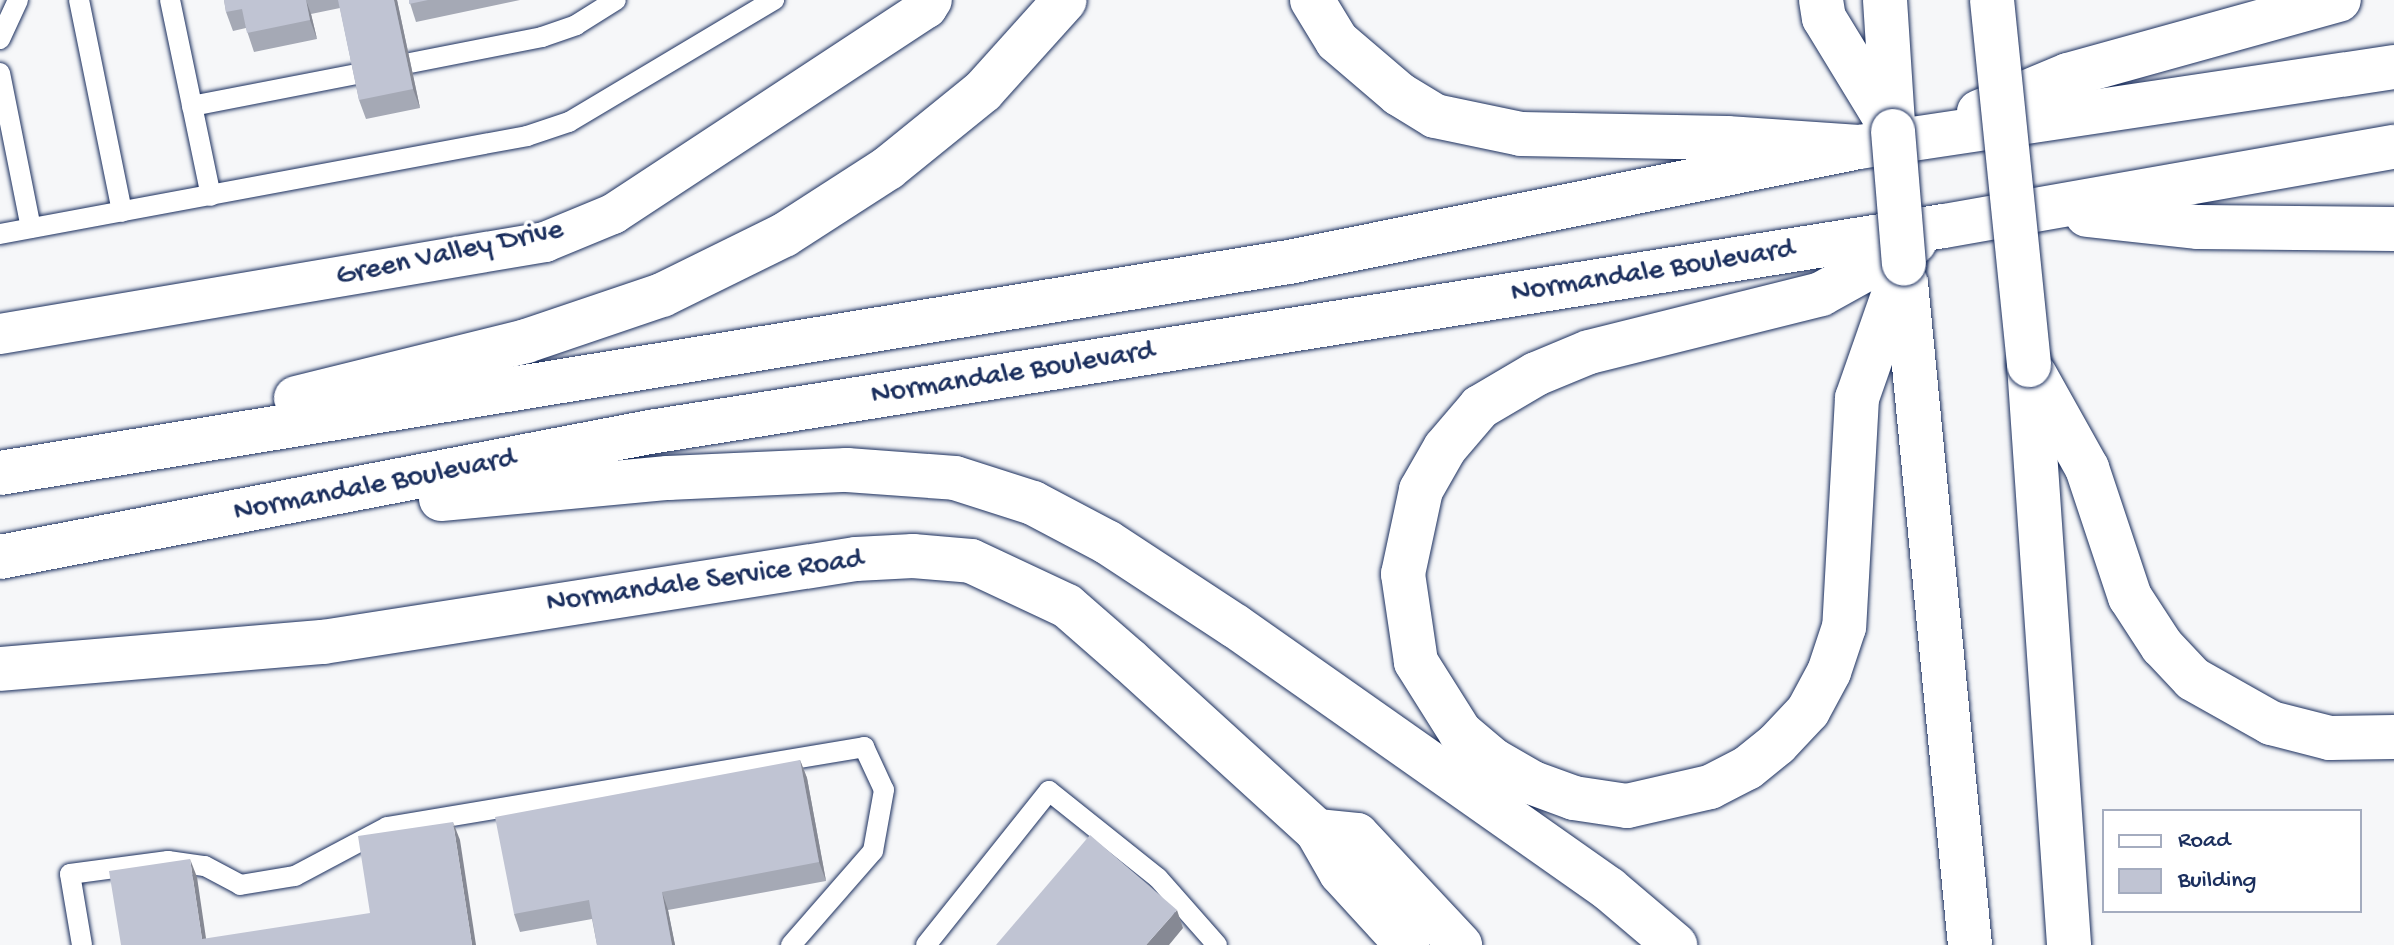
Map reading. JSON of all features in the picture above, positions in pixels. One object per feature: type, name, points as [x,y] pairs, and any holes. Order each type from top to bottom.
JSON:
[{"type":"main road","points":[[0,472],[526,341],[662,295],[784,235],[888,168],[983,91],[1065,0]]},
{"type":"main road","points":[[1312,0],[1337,41],[1364,69],[1435,116],[1481,129],[1891,138],[2068,75],[2339,0]]},
{"type":"main road","points":[[1992,0],[2029,365],[2069,945]]},
{"type":"main road","points":[[1885,3],[1891,138],[1913,391],[1970,945]]},
{"type":"main road","points":[[1823,9],[1891,138]]},
{"type":"main road","points":[[0,472],[1289,262],[1891,138],[2394,67]]},
{"type":"main road","name":"Normandale Boulevard","points":[[0,557],[215,519],[650,432],[1944,226],[2394,147]]},
{"type":"main road","points":[[2029,209],[2198,227],[2394,229]]},
{"type":"main road","points":[[1904,264],[1857,398],[1844,627],[1829,672],[1808,711],[1777,744],[1747,768],[1710,787],[1627,806],[1574,798],[1533,783],[1493,760],[1460,732],[1416,662],[1403,574],[1421,490],[1445,448],[1480,407],[1536,374],[1589,352],[1821,294],[1944,226]]},
{"type":"main road","points":[[2029,365],[2087,468],[2130,597],[2162,646],[2193,679],[2271,723],[2330,738],[2394,737]]},
{"type":"main road","points":[[215,519],[668,478],[847,470],[955,478],[1033,503],[1107,542],[1609,889],[1675,945]]},
{"type":"main road","name":"Normandale Service Road","points":[[0,669],[323,642],[856,559],[913,556],[971,561],[1067,606],[1317,831],[1341,873],[1407,945]]},
{"type":"main road","points":[[1317,831],[1357,835],[1460,945]]},
{"type":"street","name":"Green Valley Drive","points":[[0,334],[545,242],[613,214],[932,0]]},
{"type":"lane","points":[[0,39],[18,0]]},
{"type":"lane","points":[[79,0],[122,212]]},
{"type":"lane","points":[[170,0],[211,196]]},
{"type":"lane","points":[[410,63],[542,37],[576,25],[616,0]]},
{"type":"lane","points":[[0,234],[470,148],[569,122],[774,0]]},
{"type":"lane","points":[[0,73],[31,228]]},
{"type":"lane","points":[[192,106],[356,74]]},
{"type":"lane","points":[[82,945],[70,874],[168,861],[205,866],[240,885],[281,879],[387,827],[864,747],[884,790],[873,851],[791,945]]},
{"type":"lane","points":[[926,945],[1049,791],[1158,878],[1217,945]]},
{"type":"building","points":[[224,0],[306,0],[310,20],[247,33],[242,9],[226,12]]},
{"type":"building","points":[[338,0],[394,0],[413,89],[359,100]]},
{"type":"building","points":[[800,760],[819,862],[662,892],[672,945],[597,945],[589,900],[514,914],[495,817]]},
{"type":"building","points":[[453,822],[472,945],[121,945],[109,871],[190,859],[202,939],[370,913],[358,836]]},
{"type":"building","points":[[1090,835],[1177,910],[1146,945],[996,945]]}]
